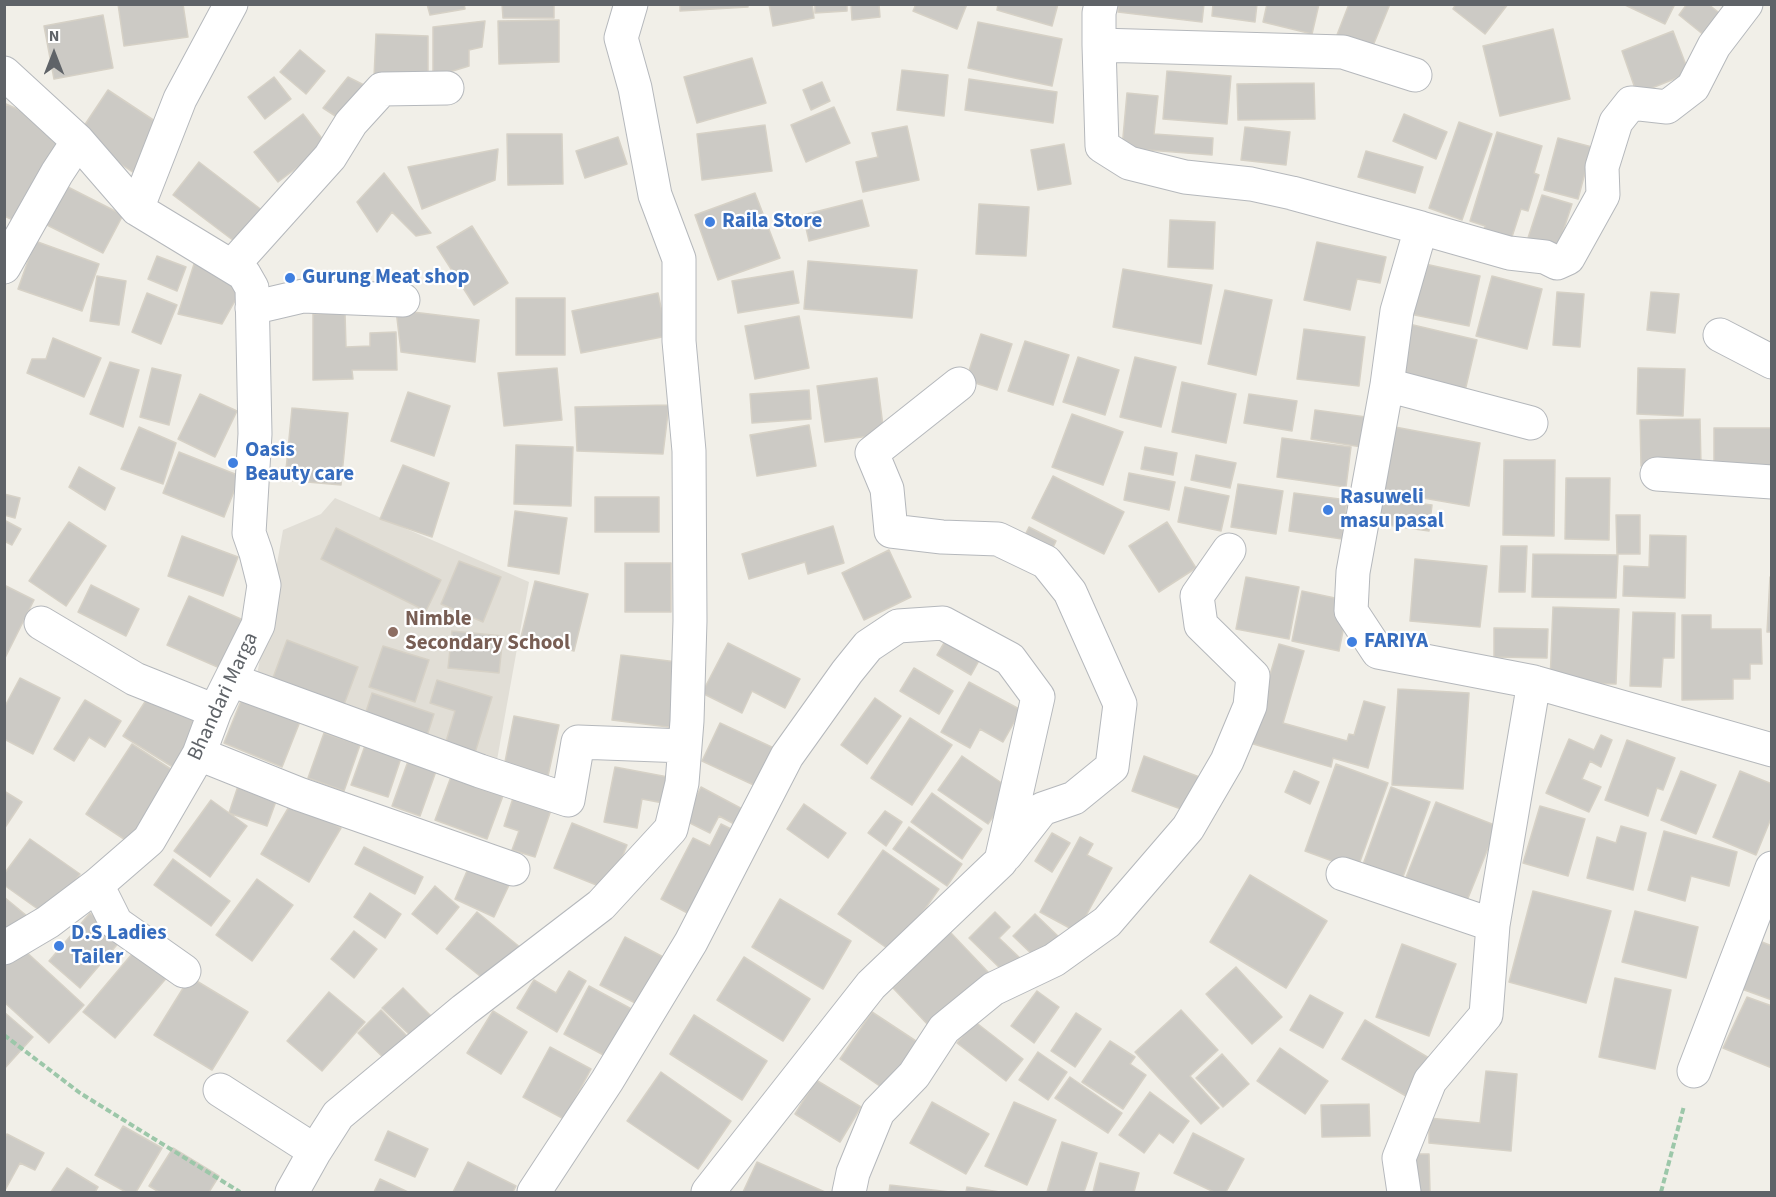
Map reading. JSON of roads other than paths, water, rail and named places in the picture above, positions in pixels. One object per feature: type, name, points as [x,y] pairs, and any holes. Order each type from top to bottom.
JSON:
[{"type":"street","points":[[138,209],[180,99],[231,4]]},
{"type":"street","points":[[292,1192],[338,1115],[464,1010],[601,905],[671,830],[682,783],[685,746],[690,621],[689,451],[679,341],[679,259],[654,195],[635,88],[621,38],[631,4]]},
{"type":"street","points":[[1101,4],[1099,45],[1102,146],[1130,163],[1185,177],[1251,184],[1292,193],[1509,253],[1545,257],[1557,263],[1568,258],[1603,195],[1602,167],[1616,122],[1631,103],[1667,106],[1693,87],[1714,46],[1746,4]]},
{"type":"street","points":[[1099,45],[1343,52],[1415,75]]},
{"type":"street","name":"Bhandari Marga","points":[[4,73],[78,141],[138,209],[244,274],[252,288],[255,434],[249,533],[264,585],[258,625],[215,711],[199,754],[149,840],[97,885],[48,922],[4,948]]},
{"type":"street","points":[[232,266],[330,157],[351,123],[382,89],[447,88]]},
{"type":"street","points":[[4,267],[57,173],[78,141]]},
{"type":"street","points":[[1421,228],[1397,311],[1353,572],[1351,610],[1378,652],[1534,682],[1772,750]]},
{"type":"street","points":[[252,308],[303,296],[403,300]]},
{"type":"street","points":[[1720,335],[1772,362]]},
{"type":"street","points":[[708,1192],[871,985],[1001,861],[1042,809],[1074,798],[1112,767],[1120,704],[1070,592],[1046,562],[998,539],[942,537],[891,531],[887,489],[872,453],[959,384]]},
{"type":"street","points":[[1386,385],[1531,423]]},
{"type":"street","points":[[1657,474],[1772,482]]},
{"type":"street","points":[[849,1192],[853,1173],[878,1112],[914,1075],[944,1029],[993,989],[1054,960],[1107,922],[1188,828],[1227,761],[1251,706],[1253,676],[1201,625],[1197,596],[1229,550]]},
{"type":"street","points":[[534,1192],[607,1081],[691,942],[786,756],[868,645],[898,626],[943,623],[1010,659],[1038,697],[1001,861]]},
{"type":"street","points":[[41,624],[135,679],[215,711]]},
{"type":"street","points":[[231,680],[480,771],[568,800],[578,742],[685,746]]},
{"type":"street","points":[[1404,1192],[1399,1158],[1430,1081],[1486,1015],[1493,925],[1534,682]]},
{"type":"street","points":[[199,754],[299,794],[513,869]]},
{"type":"street","points":[[1694,1071],[1772,868]]},
{"type":"street","points":[[1343,874],[1493,925]]},
{"type":"street","points":[[97,885],[116,923],[184,971]]},
{"type":"street","points":[[220,1090],[315,1151]]},
{"type":"place","name":"Raila Store","points":[[710,222]]},
{"type":"place","name":"Gurung Meat shop","points":[[290,278]]},
{"type":"place","name":"Oasis Beauty care","points":[[233,463]]},
{"type":"place","name":"Rasuweli masu pasal","points":[[1328,510]]},
{"type":"place","name":"Nimble Secondary School","points":[[393,632]]},
{"type":"place","name":"FARIYA","points":[[1352,642]]},
{"type":"place","name":"D.S Ladies Tailer","points":[[59,946]]}]
